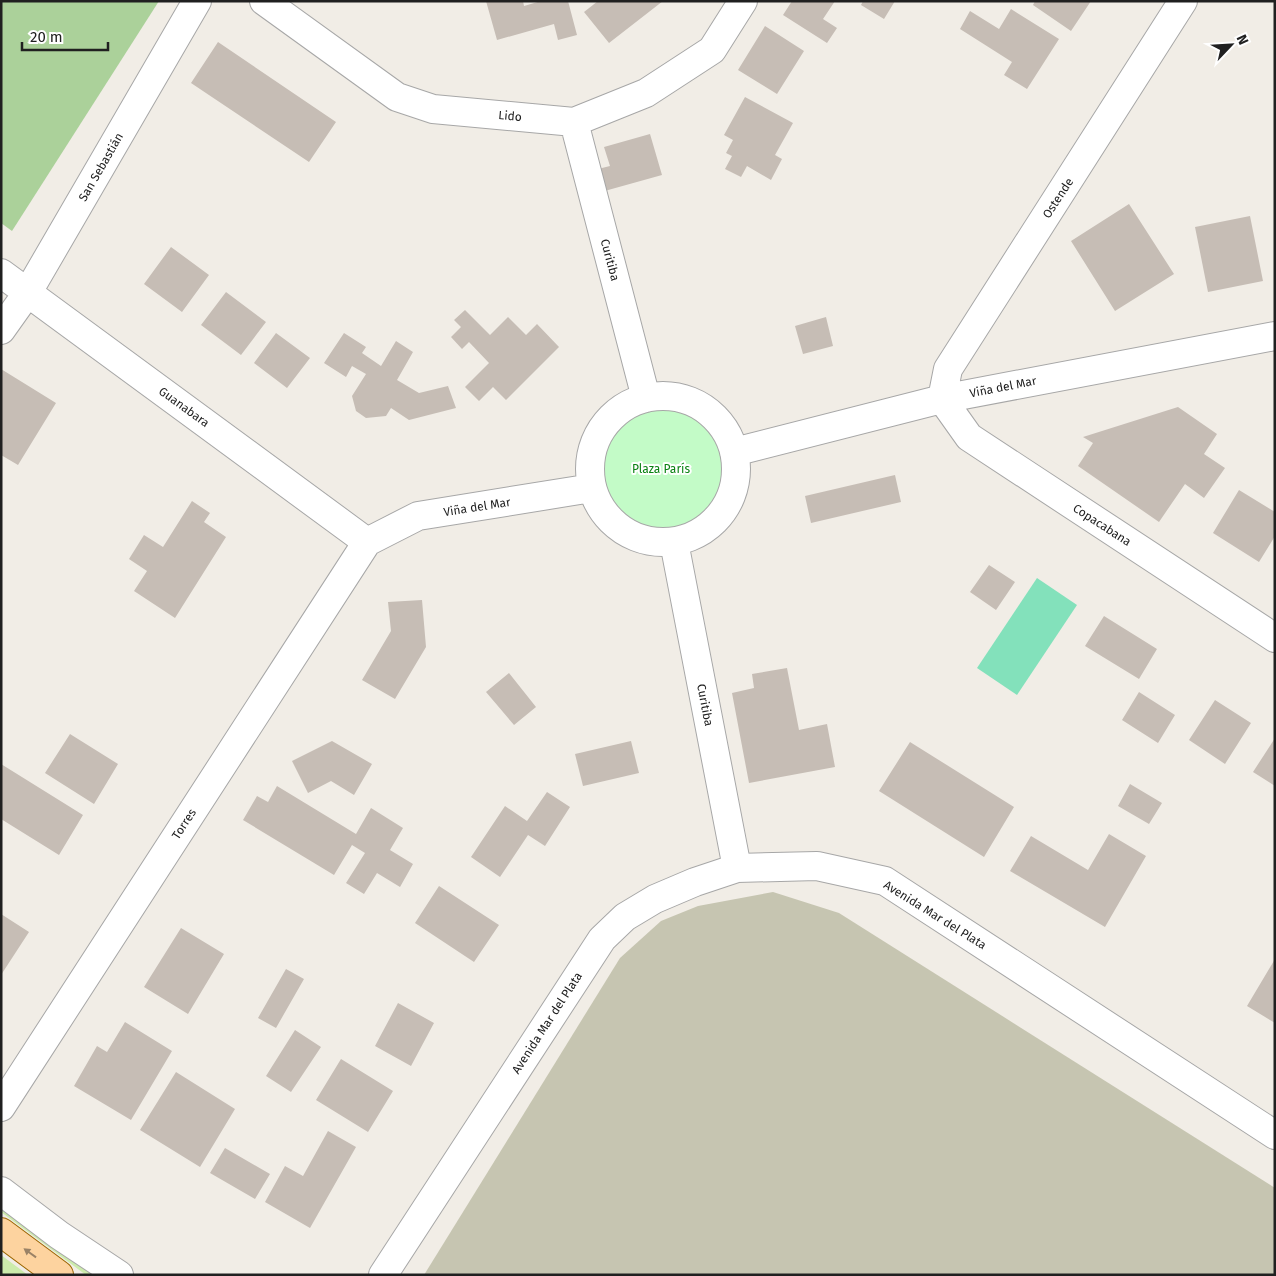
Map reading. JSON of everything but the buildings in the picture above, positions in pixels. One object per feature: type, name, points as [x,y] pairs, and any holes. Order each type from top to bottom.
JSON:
[{"type":"main road","points":[[1,1232],[59,1275]]},
{"type":"street","name":"San Sebastián","points":[[1,330],[28,292],[197,1]]},
{"type":"street","name":"Lido","points":[[264,1],[397,97],[433,109],[574,122],[646,93],[712,50],[743,1]]},
{"type":"street","name":"Ostende","points":[[942,399],[948,369],[1183,1]]},
{"type":"street","name":"Curitiba","points":[[574,122],[646,398]]},
{"type":"street","name":"Guanabara","points":[[1,273],[367,542]]},
{"type":"street","name":"Viña del Mar","points":[[734,452],[942,399],[1275,336]]},
{"type":"street","points":[[669,396],[691,401],[711,413],[726,430],[734,452],[736,476],[730,500],[726,507],[717,520],[697,535],[674,542],[653,542],[632,536],[614,524],[601,507],[592,488],[590,465],[595,442],[607,422],[624,407],[646,398],[669,396]]},
{"type":"street","name":"Copacabana","points":[[942,399],[969,437],[1275,638]]},
{"type":"street","name":"Viña del Mar","points":[[367,542],[418,516],[592,488]]},
{"type":"street","name":"Torres","points":[[1,1107],[367,542]]},
{"type":"street","name":"Curitiba","points":[[674,542],[737,868]]},
{"type":"street","name":"Avenida Mar del Plata","points":[[384,1275],[602,939],[625,917],[655,899],[695,882],[737,868],[818,866],[885,881],[1275,1135]]},
{"type":"street","points":[[1,1191],[60,1235],[119,1275]]},
{"type":"shaded area","points":[[773,892],[839,913],[1275,1188],[1275,1275],[424,1275],[620,958],[661,921],[698,906]]},
{"type":"green space","points":[[1,1],[159,1],[12,231],[1,223]]},
{"type":"green space","name":"Plaza París","points":[[661,408],[685,412],[705,426],[719,446],[723,470],[719,494],[705,514],[685,528],[661,532],[637,528],[617,514],[603,494],[599,470],[603,446],[617,426],[637,412]]},
{"type":"green space","points":[[1037,578],[1077,605],[1017,695],[977,668]]},
{"type":"green space","points":[[1,1204],[98,1275],[86,1275],[1,1212]]},
{"type":"green space","points":[[1,1255],[28,1275],[1,1275]]}]
